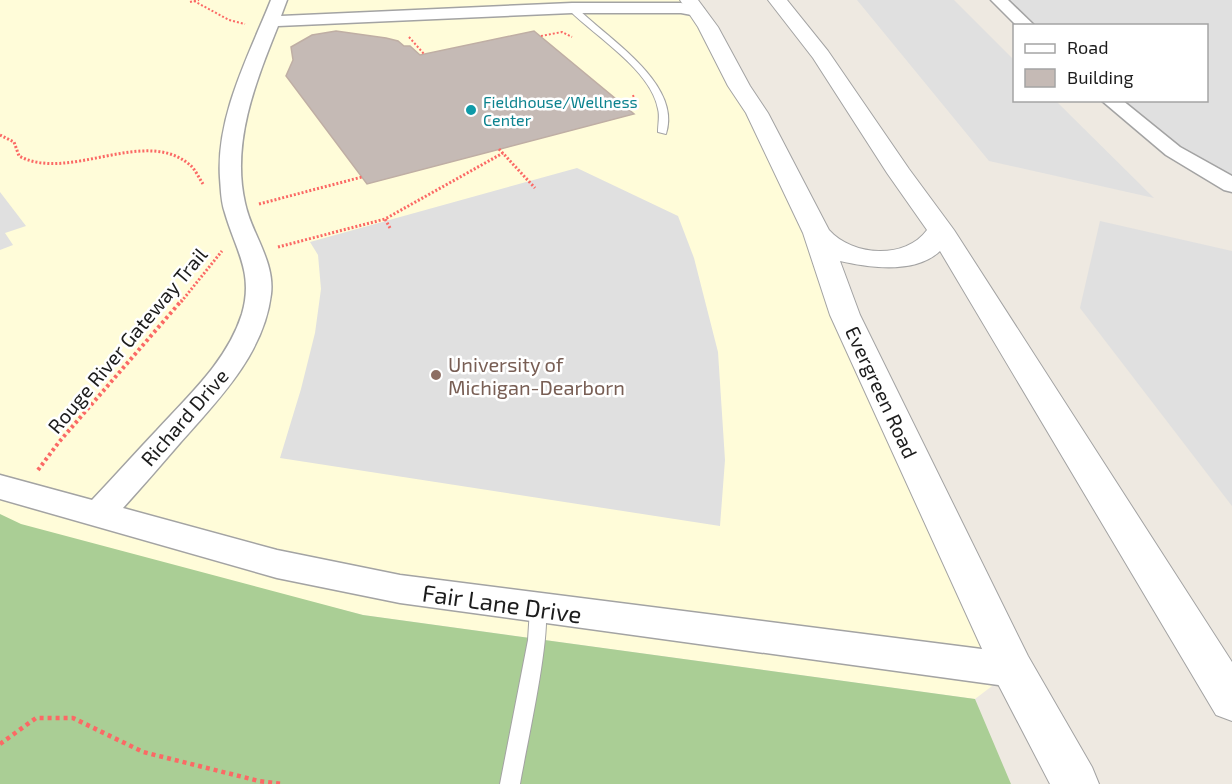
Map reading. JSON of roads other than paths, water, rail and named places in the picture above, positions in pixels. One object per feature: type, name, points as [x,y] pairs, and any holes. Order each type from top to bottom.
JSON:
[{"type":"street","points":[[572,8],[625,0]]},
{"type":"street","points":[[777,0],[804,30],[918,201],[941,230],[1232,701]]},
{"type":"street","points":[[999,0],[1025,24]]},
{"type":"street","points":[[266,15],[693,6]]},
{"type":"street","name":"Evergreen Road","points":[[693,6],[757,113],[817,233],[845,315],[1014,670],[1076,784]]},
{"type":"street","name":"Richard Drive","points":[[98,515],[217,383],[241,346],[254,313],[259,278],[257,264],[240,227],[233,202],[229,174],[230,147],[236,115],[266,15]]},
{"type":"street","points":[[1112,102],[1173,152],[1232,185]]},
{"type":"street","points":[[817,233],[830,247],[879,259],[902,257],[924,250],[941,230]]},
{"type":"street","name":"Fair Lane Drive","points":[[10,490],[277,564],[400,588],[538,609],[1014,670]]},
{"type":"lane","points":[[572,8],[645,75],[657,92],[663,109],[663,132]]},
{"type":"lane","points":[[510,784],[537,640],[538,609]]},
{"type":"place","name":"Fieldhouse/Wellness Center","points":[[471,110]]},
{"type":"place","name":"University of Michigan-Dearborn","points":[[436,375]]}]
